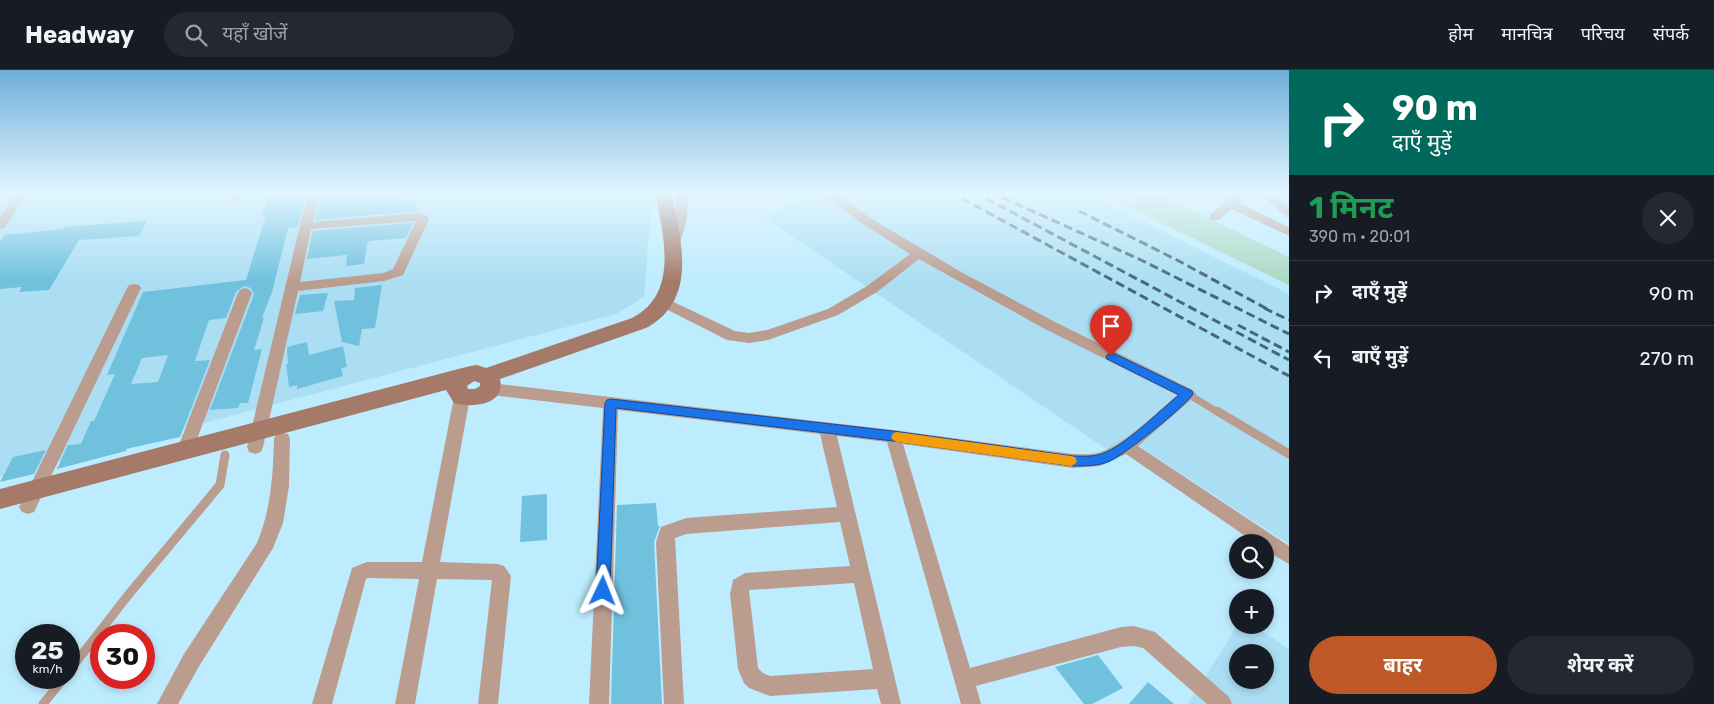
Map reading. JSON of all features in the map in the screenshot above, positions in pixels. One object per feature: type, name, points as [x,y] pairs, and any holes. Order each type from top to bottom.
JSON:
[{"type":"main road","points":[[0,515],[32,498],[185,450],[257,439],[460,389],[478,398],[488,382],[628,328],[649,318],[663,302],[672,284],[674,242],[669,222]]},
{"type":"main road","points":[[0,500],[32,498],[225,455],[257,439],[282,439],[460,389]]},
{"type":"street","points":[[257,439],[307,222]]},
{"type":"street","points":[[306,226],[361,222]]},
{"type":"street","points":[[293,287],[384,276],[398,272],[422,222]]},
{"type":"street","points":[[674,242],[680,222]]},
{"type":"street","points":[[488,382],[611,403],[893,436],[1073,461],[1093,461],[1106,458],[1126,446],[1188,394],[1007,303],[918,254],[869,222]]},
{"type":"street","points":[[1267,222],[1289,232]]},
{"type":"street","points":[[663,302],[732,336],[749,338],[768,335],[841,307],[872,289],[918,254]]},
{"type":"street","points":[[32,498],[134,288]]},
{"type":"street","points":[[185,450],[245,293]]},
{"type":"street","points":[[405,704],[431,570],[460,389]]},
{"type":"street","points":[[599,704],[611,403]]},
{"type":"street","points":[[827,428],[891,704]]},
{"type":"street","points":[[893,436],[971,704]]},
{"type":"street","points":[[167,704],[196,653],[264,548],[274,523],[281,486],[282,439]]},
{"type":"street","points":[[1126,446],[1289,556]]},
{"type":"street","points":[[674,704],[665,542],[667,534],[674,528],[686,526],[846,514]]},
{"type":"street","points":[[322,704],[358,574],[368,570],[491,570],[502,576],[488,704]]},
{"type":"street","points":[[860,574],[745,582],[740,586],[739,594],[748,669],[751,678],[759,683],[770,686],[885,678]]},
{"type":"street","points":[[965,679],[1121,637],[1134,636],[1148,639],[1222,704]]},
{"type":"lane","points":[[1188,394],[1289,454]]},
{"type":"lane","points":[[80,658],[220,485],[225,455]]},
{"type":"lane","points":[[43,704],[55,689]]},
{"type":"shaded area","points":[[0,222],[650,222],[644,297],[616,314],[0,477]]},
{"type":"shaded area","points":[[770,222],[1143,222],[1289,294],[1289,544],[1127,438],[1109,451]]},
{"type":"shaded area","points":[[1232,634],[1266,634],[1289,649],[1289,704],[1188,704]]},
{"type":"green space","points":[[1158,222],[1215,222],[1289,257],[1289,285]]},
{"type":"building","points":[[147,222],[139,236],[79,240],[49,290],[19,292],[22,287],[0,289],[0,242],[5,235],[63,229],[64,227]]},
{"type":"building","points":[[264,222],[299,222],[298,227],[288,228],[272,292],[262,318],[264,318],[254,350],[262,349],[248,403],[240,403],[238,408],[210,410],[254,294],[251,288],[244,286],[236,292],[226,318],[209,320],[195,361],[210,360],[180,437],[126,449],[126,451],[57,469],[68,445],[81,444],[91,421],[94,421],[115,374],[107,375],[143,292],[246,280]],"holes":[[[168,355],[158,382],[131,384],[142,358]]]},
{"type":"building","points":[[413,223],[406,238],[370,241],[367,244],[364,264],[346,266],[347,255],[307,259],[313,231]]},
{"type":"building","points":[[382,285],[375,328],[362,329],[359,346],[342,342],[334,301],[354,300],[355,288]]},
{"type":"building","points":[[328,293],[323,311],[295,314],[300,295]]},
{"type":"building","points":[[307,342],[309,355],[343,346],[347,367],[341,368],[343,376],[297,389],[297,385],[289,387],[286,364],[288,364],[287,347]]},
{"type":"building","points":[[46,450],[34,474],[0,482],[13,457]]},
{"type":"building","points":[[547,494],[547,540],[520,542],[522,496]]},
{"type":"building","points":[[656,503],[658,526],[660,526],[654,542],[662,704],[611,704],[617,505]]},
{"type":"building","points":[[1098,655],[1123,688],[1092,704],[1084,704],[1055,667]]},
{"type":"building","points":[[1148,682],[1174,704],[1129,704]]},
{"type":"railway","points":[[1005,222],[1289,376]]},
{"type":"railway","points":[[1029,222],[1289,360]]},
{"type":"railway","points":[[1056,222],[1141,260],[1289,334]]},
{"type":"railway","points":[[1100,222],[1177,260],[1269,310]]},
{"type":"railway","points":[[1264,308],[1289,320]]},
{"type":"railway","points":[[1238,325],[1289,352]]},
{"type":"slow traffic","points":[[897,437],[1071,461]]},
{"type":"route","points":[[603,591],[611,403],[893,436],[1073,461],[1093,461],[1106,458],[1126,446],[1188,394],[1111,356]]}]
